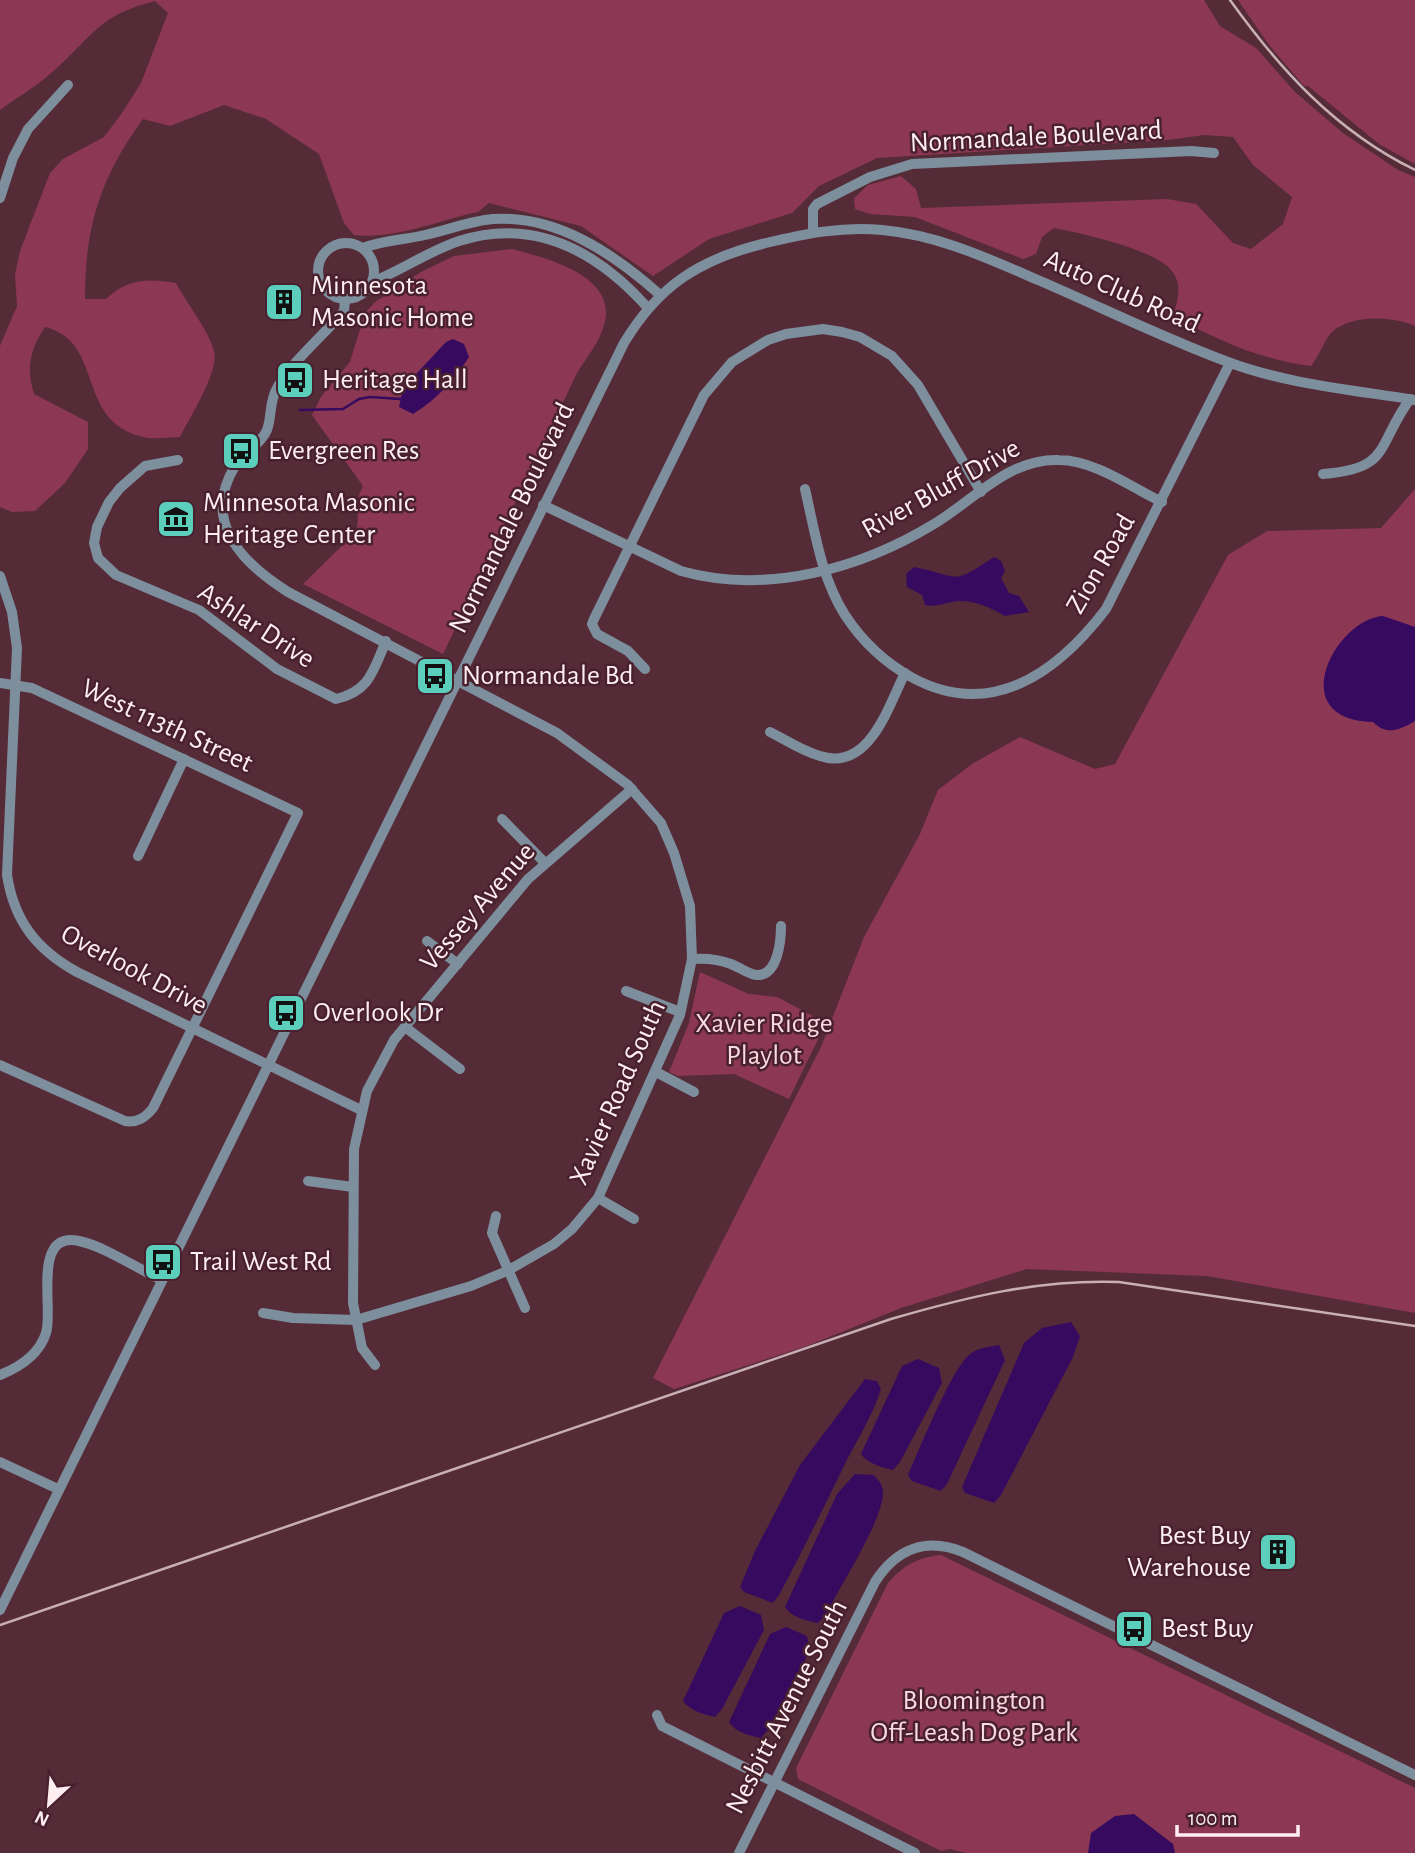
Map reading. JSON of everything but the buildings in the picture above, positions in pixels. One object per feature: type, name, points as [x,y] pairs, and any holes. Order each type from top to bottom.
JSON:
[{"type":"street","points":[[0,198],[24,136],[68,85]]},
{"type":"street","name":"Normandale Boulevard","points":[[0,1610],[624,343],[659,293],[684,275],[722,256],[813,232],[813,209],[817,204],[870,177],[912,164],[1165,152],[1214,153]]},
{"type":"street","points":[[363,248],[378,242],[492,219],[520,219],[561,229],[595,246],[659,293]]},
{"type":"street","name":"Auto Club Road","points":[[813,232],[880,230],[946,242],[1230,363],[1257,371],[1412,400]]},
{"type":"street","points":[[372,282],[374,271],[371,258],[363,248],[349,243],[337,244],[321,258],[318,271],[321,282],[329,292],[345,300],[364,292],[372,282],[458,242],[503,232],[552,240],[584,254],[626,284],[648,308]]},
{"type":"street","name":"Xavier Road South","points":[[263,1313],[293,1318],[356,1320],[471,1286],[507,1271],[554,1244],[572,1230],[598,1198],[656,1072],[680,1012],[692,958],[690,906],[684,879],[660,823],[632,789],[557,733],[267,579],[234,543],[221,515],[234,466],[267,432],[277,388],[344,311],[345,300]]},
{"type":"street","points":[[645,669],[628,651],[597,634],[592,624],[694,414],[716,377],[732,362],[768,340],[804,330],[842,332],[860,337],[892,356],[918,385],[981,492]]},
{"type":"street","name":"Zion Road","points":[[805,489],[823,570],[845,614],[878,654],[905,673],[945,691],[975,696],[1006,690],[1052,665],[1072,649],[1106,609],[1230,363]]},
{"type":"street","points":[[1323,474],[1360,470],[1377,457],[1412,400]]},
{"type":"street","name":"Ashlar Drive","points":[[178,460],[145,466],[130,477],[109,502],[94,543],[98,558],[116,575],[199,610],[277,669],[336,699],[355,694],[368,682],[386,641]]},
{"type":"street","name":"River Bluff Drive","points":[[543,505],[681,571],[727,581],[775,580],[823,570],[902,541],[1016,468],[1031,462],[1062,460],[1093,468],[1162,502]]},
{"type":"street","name":"Overlook Drive","points":[[0,576],[16,630],[6,855],[10,896],[29,934],[59,962],[360,1110]]},
{"type":"street","points":[[770,732],[822,757],[833,759],[855,754],[872,738],[905,673]]},
{"type":"street","name":"West 113th Street","points":[[0,683],[32,688],[298,813],[193,1028]]},
{"type":"street","points":[[138,856],[184,760]]},
{"type":"street","name":"Vessey Avenue","points":[[374,1365],[362,1348],[353,1303],[354,1149],[360,1110],[388,1050],[528,879],[632,789]]},
{"type":"street","points":[[502,818],[545,863]]},
{"type":"street","points":[[692,958],[717,960],[751,974],[763,974],[769,971],[781,946],[781,926]]},
{"type":"street","points":[[427,941],[458,964]]},
{"type":"street","points":[[626,991],[680,1012]]},
{"type":"street","points":[[405,1027],[460,1069]]},
{"type":"street","points":[[0,1065],[119,1119],[138,1121],[153,1108],[193,1028]]},
{"type":"street","points":[[656,1072],[694,1092]]},
{"type":"street","points":[[308,1181],[353,1187]]},
{"type":"street","points":[[598,1198],[634,1219]]},
{"type":"street","points":[[496,1216],[492,1233],[525,1308]]},
{"type":"street","points":[[0,1375],[29,1358],[46,1334],[49,1319],[47,1266],[54,1249],[61,1243],[79,1241],[162,1280]]},
{"type":"street","points":[[0,1462],[58,1489]]},
{"type":"street","name":"Nesbitt Avenue South","points":[[739,1853],[875,1582],[893,1559],[906,1551],[934,1544],[949,1547],[1415,1775]]},
{"type":"street","points":[[657,1715],[662,1726],[915,1853]]},
{"type":"green space","points":[[0,0],[1204,0],[1220,26],[1256,48],[1295,92],[1343,133],[1398,170],[1415,177],[1415,326],[1384,319],[1349,322],[1331,333],[1311,366],[1292,363],[1240,348],[1173,316],[1178,292],[1175,275],[1162,262],[1133,249],[1054,228],[1042,237],[1036,254],[1023,259],[915,217],[870,214],[855,209],[854,198],[868,185],[901,176],[916,189],[921,208],[1167,199],[1196,204],[1233,243],[1251,249],[1283,224],[1292,197],[1253,165],[1233,137],[1204,135],[1168,140],[877,158],[819,186],[792,213],[709,239],[653,276],[581,226],[489,203],[478,212],[416,228],[385,235],[354,235],[344,223],[319,154],[266,119],[224,105],[170,126],[143,119],[106,183],[92,226],[88,249],[85,299],[106,299],[122,287],[138,282],[176,283],[202,325],[214,351],[212,370],[196,407],[180,437],[148,438],[125,430],[109,417],[99,401],[77,349],[64,336],[45,327],[31,359],[30,376],[34,394],[88,422],[88,449],[65,483],[35,511],[12,512],[0,507],[0,346],[17,306],[15,274],[20,251],[50,173],[63,159],[104,137],[122,113],[141,83],[168,13],[155,1],[119,14],[96,30],[43,80],[0,110]]},
{"type":"green space","points":[[1238,0],[1415,0],[1415,164],[1379,144],[1308,86],[1304,86],[1269,45]]},
{"type":"green space","points":[[512,249],[545,258],[579,274],[593,284],[602,297],[606,312],[600,336],[577,373],[443,654],[303,584],[357,531],[359,495],[363,486],[312,415],[321,397],[350,362],[365,313],[375,302],[421,272],[454,256]]},
{"type":"green space","points":[[1415,489],[1415,1313],[1207,1276],[1027,1269],[901,1308],[807,1346],[674,1389],[653,1378],[821,1047],[864,937],[920,834],[938,790],[972,764],[1020,737],[1095,769],[1115,764],[1228,555],[1267,531],[1381,528]]},
{"type":"green space","name":"Xavier Ridge Playlot","points":[[700,972],[749,994],[777,997],[826,1023],[789,1099],[734,1074],[678,1076],[669,1072],[689,1023]]},
{"type":"green space","name":"Bloomington Off-Leash Dog Park","points":[[941,1555],[1415,1788],[1415,1853],[941,1851],[798,1779],[796,1768],[888,1583],[912,1563]]},
{"type":"shaded area","points":[[453,339],[464,344],[469,357],[457,374],[437,396],[413,414],[399,407],[403,388],[446,342]]},
{"type":"shaded area","points":[[994,557],[1001,561],[1005,571],[1001,578],[1009,593],[1019,596],[1029,612],[1005,616],[966,601],[925,605],[922,595],[907,587],[906,574],[914,567],[956,577]]},
{"type":"shaded area","points":[[1383,616],[1415,627],[1415,721],[1393,730],[1383,729],[1373,722],[1346,717],[1330,705],[1324,688],[1326,669],[1335,650],[1365,621]]},
{"type":"shaded area","points":[[1071,1322],[1080,1336],[1073,1357],[1001,1495],[994,1503],[965,1493],[962,1487],[1024,1343],[1042,1328]]},
{"type":"shaded area","points":[[999,1345],[1005,1360],[947,1484],[941,1491],[912,1481],[908,1475],[935,1412],[961,1365],[975,1351]]},
{"type":"shaded area","points":[[918,1359],[939,1368],[942,1383],[900,1462],[893,1470],[867,1460],[861,1454],[902,1366]]},
{"type":"shaded area","points":[[865,1379],[877,1381],[881,1389],[877,1400],[779,1595],[773,1603],[744,1592],[740,1587],[755,1551],[800,1465]]},
{"type":"shaded area","points":[[855,1474],[874,1475],[882,1486],[881,1507],[825,1616],[818,1623],[800,1618],[785,1607],[837,1494]]},
{"type":"shaded area","points":[[740,1606],[761,1615],[764,1630],[722,1709],[715,1717],[689,1707],[683,1701],[724,1613]]},
{"type":"shaded area","points":[[786,1627],[807,1636],[810,1651],[768,1730],[761,1738],[743,1733],[729,1722],[770,1634]]},
{"type":"shaded area","points":[[1134,1814],[1173,1844],[1175,1853],[1088,1853],[1091,1833],[1115,1816]]},
{"type":"waterway","points":[[300,410],[343,409],[359,399],[370,397],[401,399]]},
{"type":"railway","points":[[1230,0],[1269,51],[1312,97],[1360,137],[1415,170]]},
{"type":"railway","points":[[0,1625],[891,1319],[975,1297],[1060,1283],[1119,1282],[1415,1326]]},
{"type":"place","name":"Minnesota Masonic Home","points":[[284,302]]},
{"type":"place","name":"Heritage Hall","points":[[295,380]]},
{"type":"place","name":"Evergreen Res","points":[[241,451]]},
{"type":"place","name":"Minnesota Masonic Heritage Center","points":[[176,519]]},
{"type":"place","name":"Normandale Bd","points":[[435,676]]},
{"type":"place","name":"Overlook Dr","points":[[286,1013]]},
{"type":"place","name":"Trail West Rd","points":[[163,1262]]},
{"type":"place","name":"Best Buy Warehouse","points":[[1278,1552]]},
{"type":"place","name":"Best Buy","points":[[1134,1629]]}]
